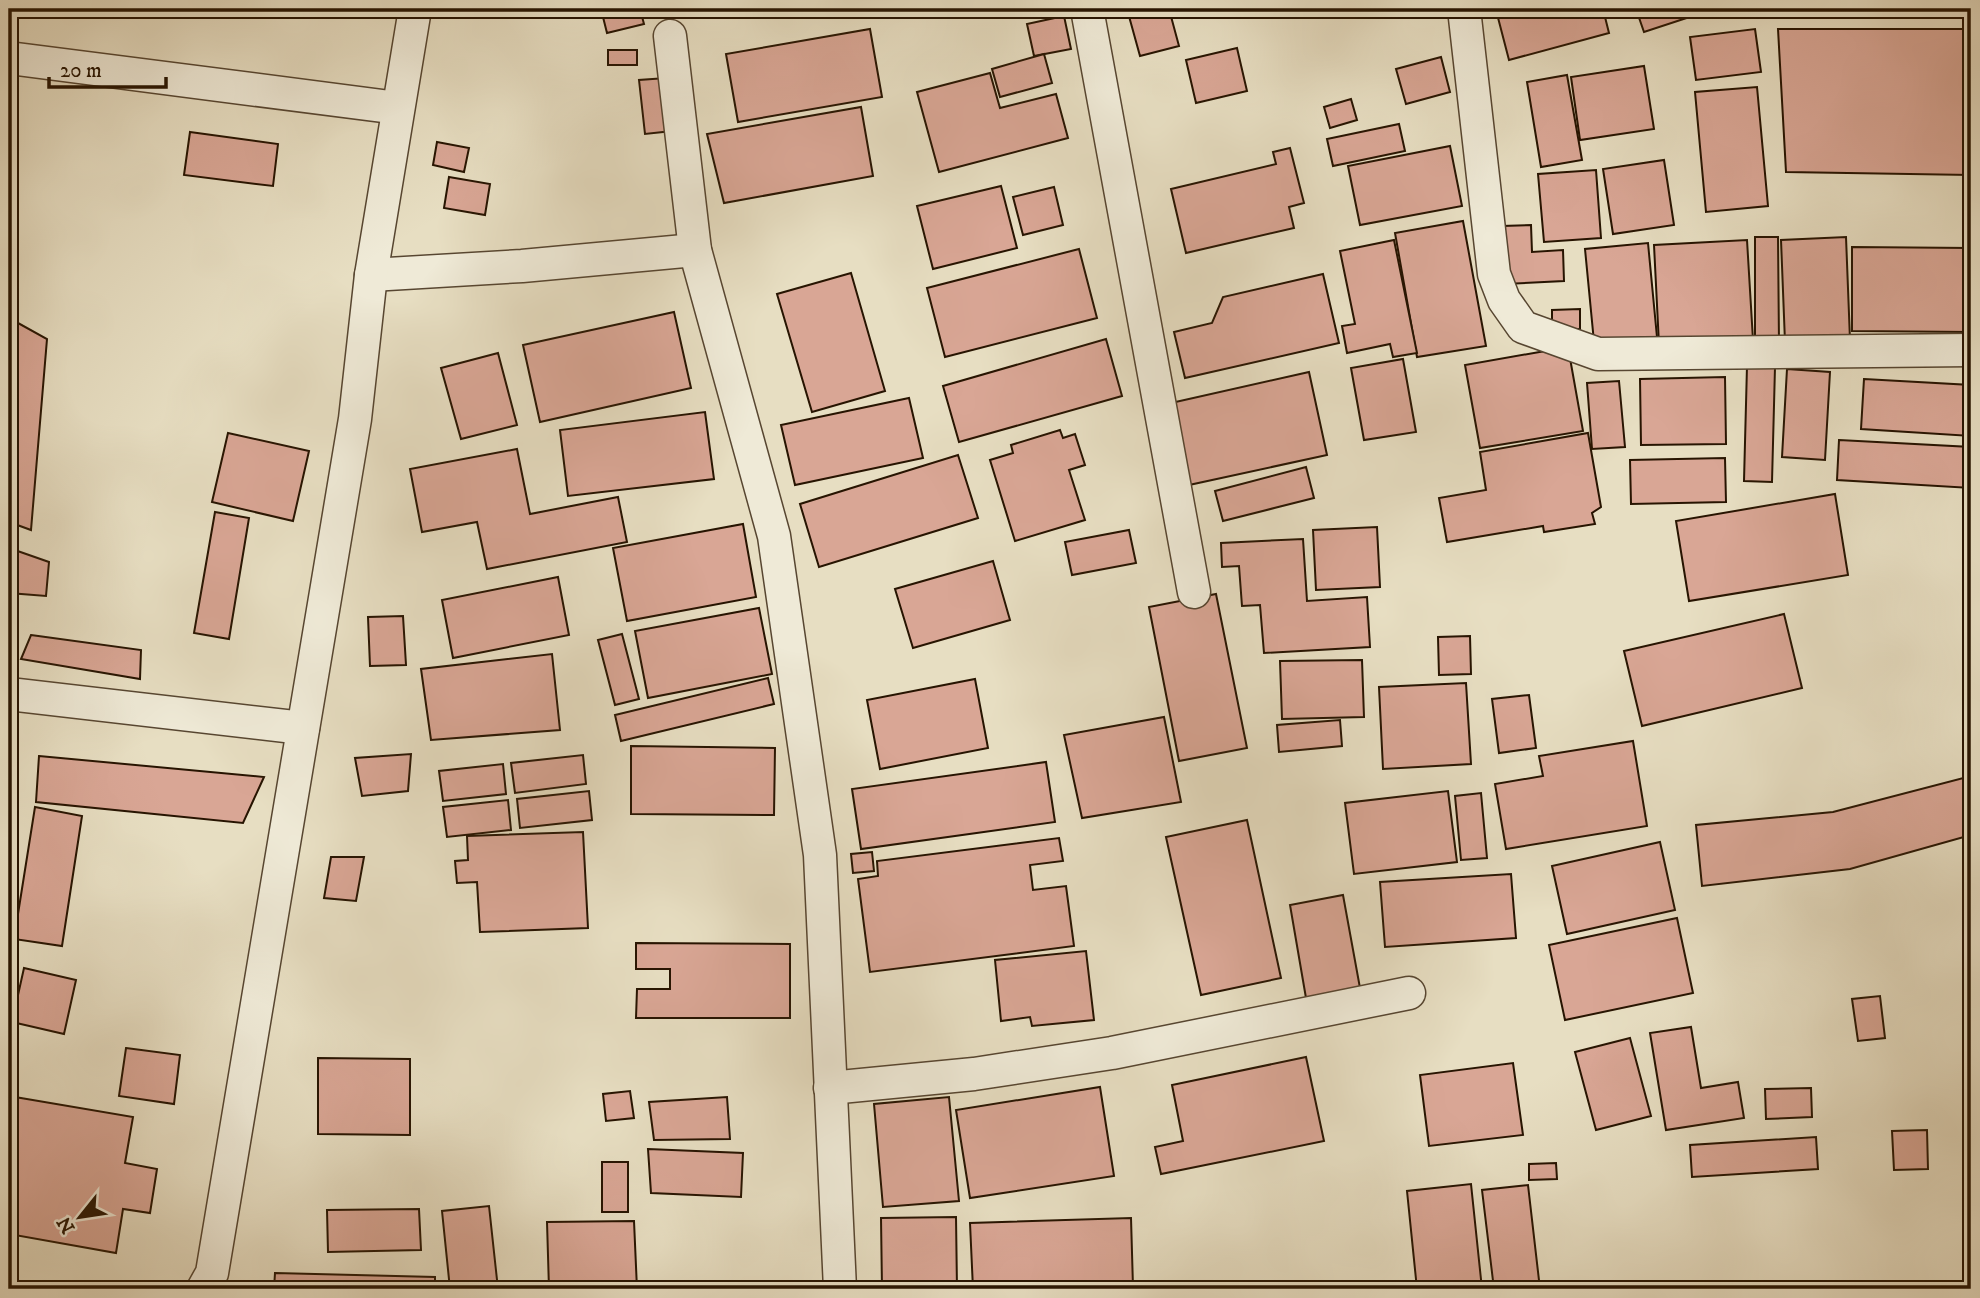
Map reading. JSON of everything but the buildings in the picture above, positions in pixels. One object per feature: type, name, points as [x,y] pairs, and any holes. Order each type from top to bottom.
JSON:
[{"type":"street","points":[[203,1289],[214,1259],[355,419],[371,275],[415,9]]},
{"type":"street","points":[[1087,9],[1194,592]]},
{"type":"street","points":[[1464,9],[1494,274],[1504,300],[1523,327],[1598,354],[1971,350]]},
{"type":"street","points":[[670,36],[695,250],[774,536],[820,855],[840,1289]]},
{"type":"street","points":[[9,58],[398,108]]},
{"type":"street","points":[[371,275],[522,266],[695,250]]},
{"type":"street","points":[[9,694],[303,728]]},
{"type":"street","points":[[830,1088],[974,1074],[1112,1053],[1409,993]]}]
